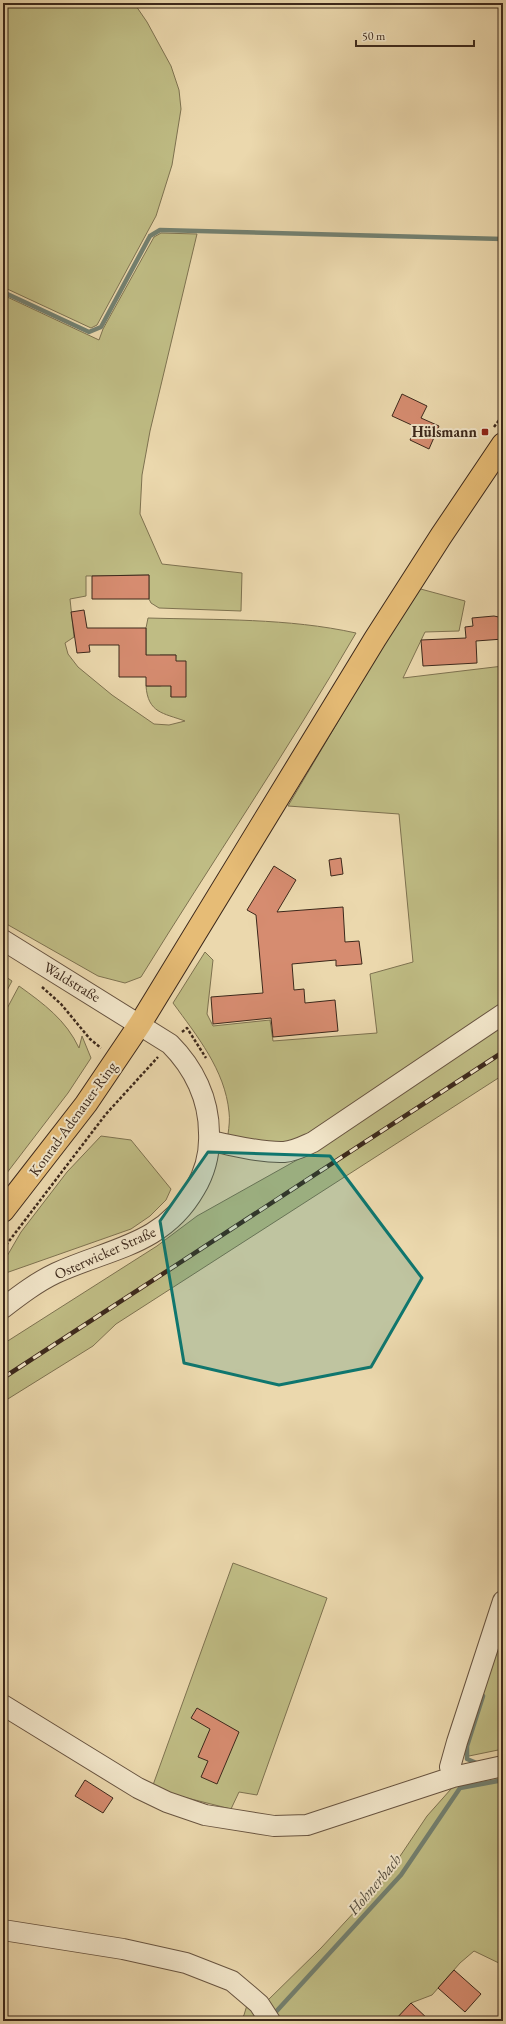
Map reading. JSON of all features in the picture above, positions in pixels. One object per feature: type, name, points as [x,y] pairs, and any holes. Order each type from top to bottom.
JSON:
[{"type":"main road","name":"Konrad-Adenauer-Ring","points":[[3,1211],[86,1104],[140,1024],[375,639],[441,536],[503,444]]},
{"type":"street","name":"Waldstraße","points":[[3,940],[140,1024]]},
{"type":"street","points":[[210,1141],[284,1152],[298,1149],[313,1142],[503,1014]]},
{"type":"street","name":"Osterwicker Straße","points":[[3,1308],[36,1284],[55,1274],[136,1242],[162,1228],[182,1209],[198,1184],[207,1158],[210,1141],[208,1112],[195,1077],[178,1052],[170,1044],[140,1024]]},
{"type":"street","points":[[453,1777],[450,1767],[456,1742],[503,1601]]},
{"type":"street","points":[[3,1706],[144,1791],[167,1802],[205,1815],[274,1826],[307,1825],[453,1777],[503,1766]]},
{"type":"street","points":[[3,1930],[123,1949],[186,1963],[232,1981],[259,2004],[270,2021]]},
{"type":"path","points":[[37,982],[61,1004],[90,1039],[101,1048]]},
{"type":"path","points":[[3,1249],[106,1114],[129,1088]]},
{"type":"highlighted area","points":[[208,1152],[330,1156],[422,1278],[371,1367],[279,1385],[184,1363],[160,1221]]},
{"type":"shaded area","points":[[3,3],[134,3],[147,22],[171,66],[179,90],[181,109],[172,165],[156,216],[97,325],[91,328],[3,287]]},
{"type":"shaded area","points":[[161,233],[197,234],[150,431],[142,475],[140,514],[162,564],[242,573],[241,611],[159,608],[151,603],[149,599],[149,575],[86,576],[86,596],[70,599],[74,637],[65,643],[68,654],[78,667],[112,695],[154,724],[169,725],[185,721],[164,714],[153,707],[147,695],[146,686],[160,686],[171,683],[171,697],[176,655],[160,655],[160,663],[146,663],[146,628],[148,618],[278,622],[330,628],[356,633],[304,720],[141,977],[125,983],[98,976],[3,922],[3,295],[99,340],[103,329],[154,237]]},
{"type":"shaded area","points":[[417,588],[465,601],[459,631],[425,632],[403,678],[503,666],[503,1009],[311,1137],[285,1145],[242,1141],[228,1134],[229,1112],[222,1082],[216,1068],[200,1041],[173,1003],[205,952],[213,960],[207,1014],[213,1026],[270,1020],[273,1041],[377,1033],[370,974],[413,962],[399,814],[288,806]]},
{"type":"shaded area","points":[[3,975],[12,981],[3,998]]},
{"type":"shaded area","points":[[19,986],[54,1013],[68,1029],[79,1048],[82,1036],[91,1058],[68,1093],[3,1178],[3,1016]]},
{"type":"shaded area","points":[[503,1022],[503,1075],[116,1324],[93,1346],[3,1402],[3,1344],[157,1246],[197,1216],[322,1146]]},
{"type":"shaded area","points":[[101,1136],[131,1140],[171,1189],[166,1200],[150,1216],[131,1229],[3,1274],[3,1263],[21,1232],[67,1172]]},
{"type":"shaded area","points":[[233,1563],[327,1598],[257,1795],[239,1792],[231,1809],[167,1793],[153,1785]]},
{"type":"shaded area","points":[[503,1613],[503,1749],[469,1756],[461,1744]]},
{"type":"shaded area","points":[[503,1771],[503,1965],[474,1951],[460,1963],[432,1995],[411,2003],[395,2021],[273,2021],[266,2002],[321,1948],[384,1880],[427,1816],[459,1780]]},
{"type":"shaded area","points":[[247,2005],[259,2021],[240,2021],[244,2015]]},
{"type":"building","points":[[402,394],[427,406],[421,418],[439,426],[429,449],[410,440],[416,427],[392,416]]},
{"type":"building","points":[[149,575],[149,599],[92,599],[92,576]]},
{"type":"building","points":[[84,610],[87,628],[146,628],[146,655],[176,655],[176,661],[186,661],[186,697],[171,697],[171,686],[146,686],[146,677],[119,677],[119,645],[89,645],[90,652],[77,653],[71,612]]},
{"type":"building","points":[[494,616],[503,618],[503,639],[476,641],[477,663],[423,666],[421,640],[466,638],[465,627],[473,626],[472,618]]},
{"type":"building","points":[[341,858],[343,874],[331,876],[329,860]]},
{"type":"building","points":[[274,866],[296,880],[277,912],[343,907],[345,942],[359,941],[362,964],[336,966],[336,960],[292,964],[294,990],[304,989],[305,1003],[335,1000],[338,1031],[273,1037],[271,1018],[213,1024],[211,997],[263,993],[256,915],[247,910]]},
{"type":"building","points":[[197,1708],[239,1732],[217,1784],[201,1777],[208,1761],[198,1757],[210,1729],[191,1718]]},
{"type":"building","points":[[85,1780],[113,1798],[103,1813],[75,1796]]},
{"type":"building","points":[[454,1970],[481,1994],[465,2012],[438,1988]]},
{"type":"building","points":[[411,2003],[430,2021],[394,2021]]},
{"type":"waterway","points":[[3,292],[89,332],[101,327],[150,236],[160,230],[503,239]]},
{"type":"waterway","points":[[479,1764],[467,1759],[467,1746],[483,1696]]},
{"type":"waterway","name":"Hohnerbach","points":[[273,2015],[401,1875],[460,1788],[503,1780]]},
{"type":"railway","points":[[3,1378],[503,1052]]},
{"type":"place","name":"Hülsmann","points":[[485,432]]}]
